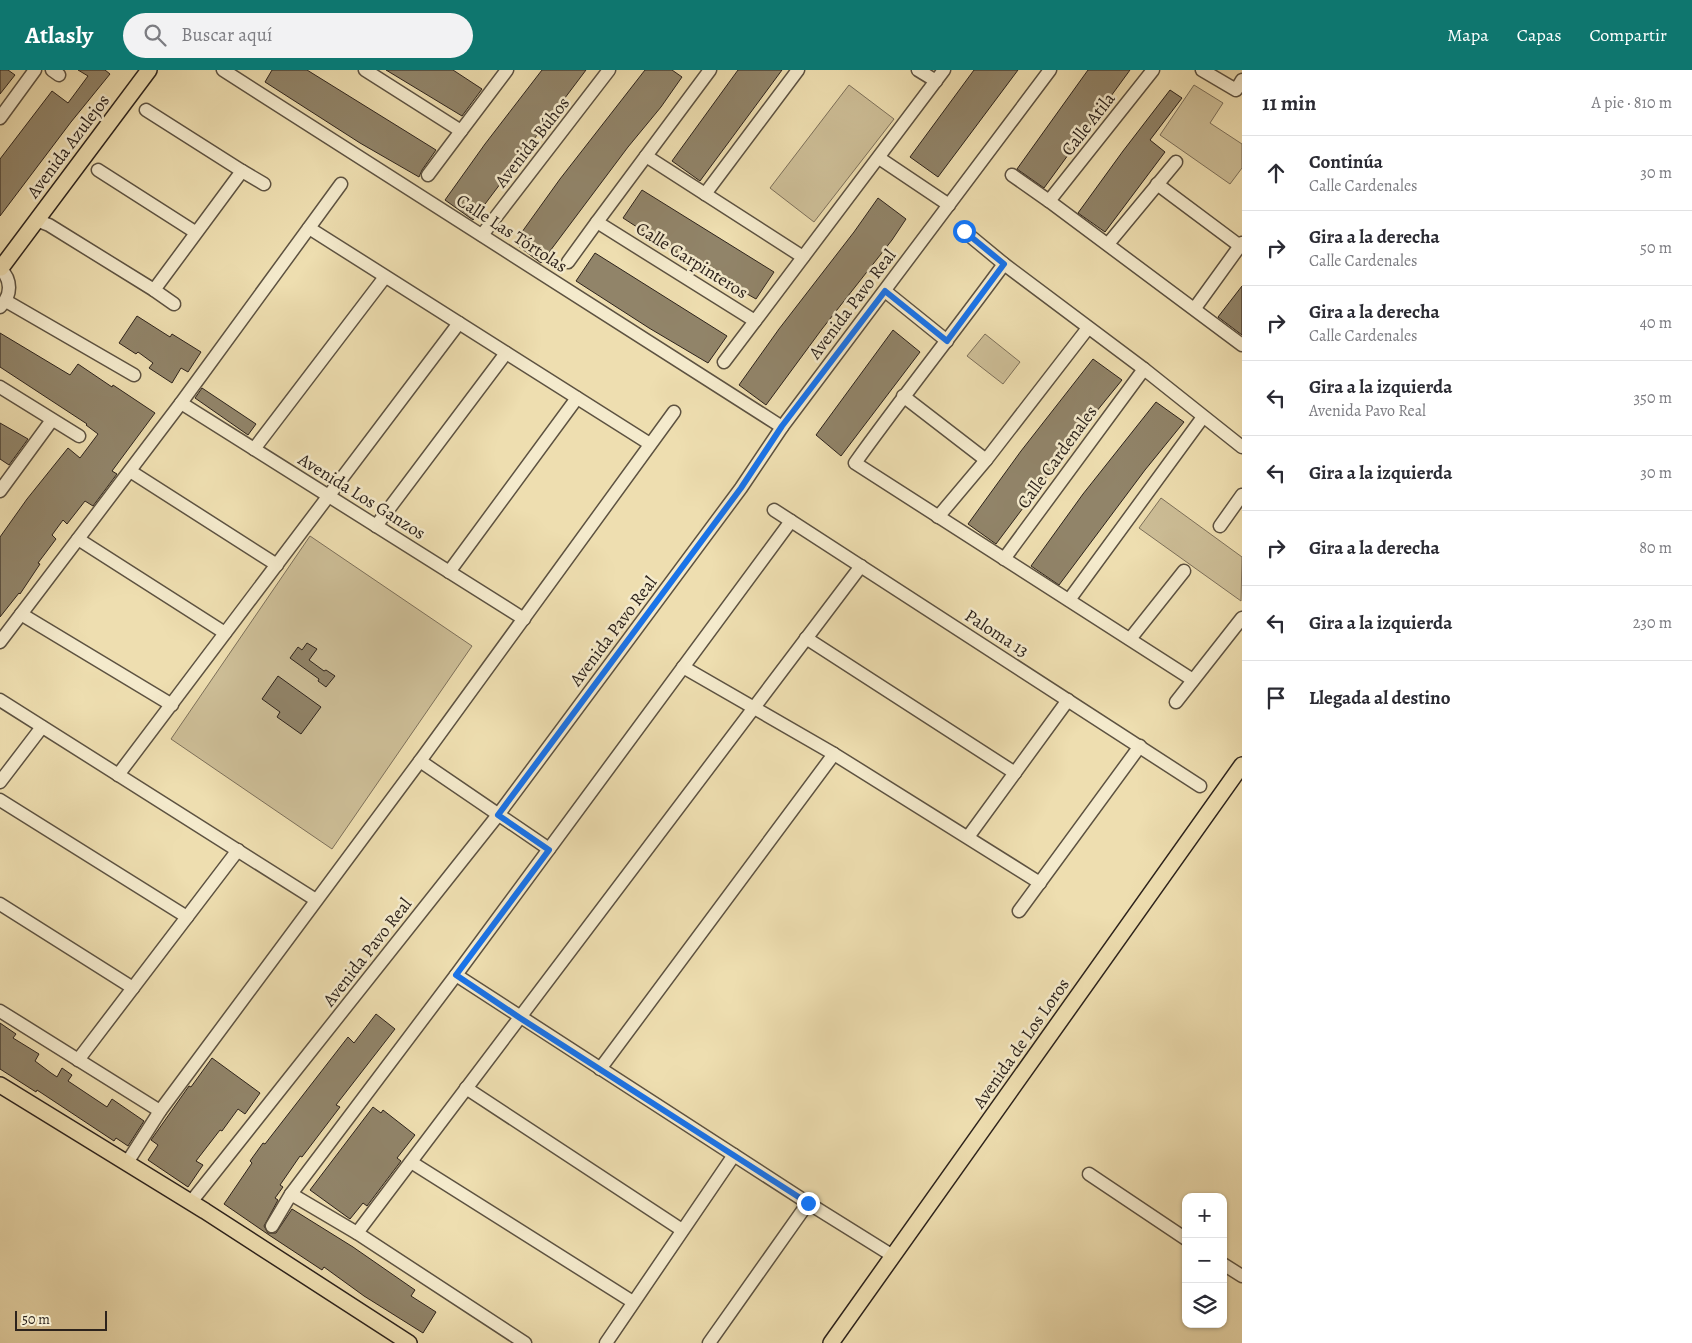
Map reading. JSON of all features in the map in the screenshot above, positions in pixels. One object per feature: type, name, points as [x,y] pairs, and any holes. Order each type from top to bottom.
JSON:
[{"type":"main road","name":"Avenida Azulejos","points":[[0,268],[149,70]]},
{"type":"main road","name":"Avenida de Los Loros","points":[[830,1343],[1242,765]]},
{"type":"main road","points":[[0,1085],[191,1202],[409,1343]]},
{"type":"street","points":[[0,118],[35,70]]},
{"type":"street","name":"Calle Las Tórtolas","points":[[222,70],[782,426]]},
{"type":"street","points":[[365,70],[461,132]]},
{"type":"street","points":[[428,175],[506,70]]},
{"type":"street","name":"Avenida Búhos","points":[[482,235],[609,70]]},
{"type":"street","points":[[568,262],[710,70]]},
{"type":"street","points":[[704,194],[798,70]]},
{"type":"street","points":[[918,70],[936,81]]},
{"type":"street","name":"Calle Carpinteros","points":[[597,222],[755,320],[944,70]]},
{"type":"street","name":"Avenida Pavo Real","points":[[191,1202],[498,815],[741,488],[782,426],[1050,70]]},
{"type":"street","name":"Calle Atila","points":[[1049,200],[1153,70]]},
{"type":"street","points":[[1202,70],[1240,88]]},
{"type":"street","points":[[146,110],[264,184]]},
{"type":"street","points":[[646,156],[803,258]]},
{"type":"street","points":[[879,158],[949,206]]},
{"type":"street","points":[[1108,244],[1176,162]]},
{"type":"street","points":[[98,170],[195,232]]},
{"type":"street","points":[[154,290],[242,170]]},
{"type":"street","points":[[1012,176],[1049,200],[1242,345]]},
{"type":"street","points":[[0,642],[181,403],[341,184]]},
{"type":"street","points":[[1158,184],[1241,244],[1195,308]]},
{"type":"street","points":[[36,220],[49,225],[174,304]]},
{"type":"street","points":[[309,228],[650,444]]},
{"type":"street","points":[[964,231],[1004,264],[1144,369],[1242,447]]},
{"type":"street","points":[[1004,264],[947,341],[903,396],[855,463],[1193,680]]},
{"type":"street","name":"Avenida Azulejos","points":[[0,268],[10,287],[3,304]]},
{"type":"street","points":[[254,449],[385,276]]},
{"type":"street","points":[[885,291],[947,341]]},
{"type":"street","points":[[3,304],[134,375]]},
{"type":"street","points":[[724,362],[755,320]]},
{"type":"street","points":[[118,775],[459,323]]},
{"type":"street","points":[[938,517],[986,460],[1088,328]]},
{"type":"street","points":[[376,526],[506,353]]},
{"type":"street","name":"Calle Cardenales","points":[[1004,559],[1144,369]]},
{"type":"street","points":[[0,387],[79,436]]},
{"type":"street","points":[[903,396],[986,460]]},
{"type":"street","points":[[449,572],[577,398]]},
{"type":"street","name":"Avenida Los Ganzos","points":[[181,403],[524,619]]},
{"type":"street","points":[[130,1158],[160,1111],[420,761],[674,412]]},
{"type":"street","points":[[1069,600],[1203,417]]},
{"type":"street","points":[[0,491],[4,478],[52,420]]},
{"type":"street","points":[[130,471],[277,565]]},
{"type":"street","points":[[1220,526],[1242,495]]},
{"type":"street","name":"Paloma 13","points":[[774,510],[1200,786]]},
{"type":"street","points":[[272,1226],[291,1194],[549,850],[791,521]]},
{"type":"street","points":[[78,539],[225,633]]},
{"type":"street","points":[[357,1233],[861,566]]},
{"type":"street","points":[[1130,640],[1184,571]]},
{"type":"street","points":[[22,614],[172,705]]},
{"type":"street","points":[[1176,702],[1242,618]]},
{"type":"street","points":[[806,638],[1015,773]]},
{"type":"street","points":[[683,667],[834,754],[1040,883]]},
{"type":"street","points":[[0,700],[316,900]]},
{"type":"street","points":[[968,837],[1068,700]]},
{"type":"street","points":[[0,782],[42,727]]},
{"type":"street","points":[[1019,911],[1140,746]]},
{"type":"street","points":[[600,1069],[834,754]]},
{"type":"street","points":[[420,761],[549,850]]},
{"type":"street","points":[[0,800],[187,917]]},
{"type":"street","points":[[78,1060],[238,850]]},
{"type":"street","points":[[0,904],[133,988]]},
{"type":"street","points":[[456,975],[892,1256]]},
{"type":"street","points":[[0,1011],[160,1111]]},
{"type":"street","points":[[466,1088],[682,1230]]},
{"type":"street","points":[[606,1343],[734,1155]]},
{"type":"street","points":[[411,1162],[633,1302]]},
{"type":"street","points":[[1089,1174],[1185,1238]]},
{"type":"street","points":[[291,1194],[357,1233],[525,1343]]},
{"type":"street","points":[[709,1343],[808,1203]]},
{"type":"street","points":[[1227,1267],[1242,1276]]},
{"type":"shaded area","points":[[849,85],[894,119],[814,222],[770,188]]},
{"type":"shaded area","points":[[1194,85],[1223,103],[1210,123],[1242,144],[1242,168],[1230,184],[1160,135]]},
{"type":"shaded area","points":[[985,334],[1020,362],[1003,384],[967,356]]},
{"type":"shaded area","points":[[1161,498],[1242,557],[1241,601],[1139,528]]},
{"type":"shaded area","points":[[310,536],[472,646],[332,849],[171,739]]},
{"type":"building","points":[[0,70],[8,70],[15,75],[0,94]]},
{"type":"building","points":[[78,70],[105,70],[110,74],[0,216],[0,159],[52,91],[68,103],[88,76]]},
{"type":"building","points":[[272,70],[307,70],[436,150],[419,177],[360,143],[265,82]]},
{"type":"building","points":[[386,70],[453,70],[482,89],[462,116]]},
{"type":"building","points":[[542,70],[586,70],[473,220],[445,200]]},
{"type":"building","points":[[645,70],[672,70],[682,77],[541,263],[514,243],[560,179]]},
{"type":"building","points":[[738,70],[782,70],[700,181],[672,161]]},
{"type":"building","points":[[974,70],[1018,70],[938,177],[910,157]]},
{"type":"building","points":[[1088,70],[1130,70],[1044,188],[1017,169]]},
{"type":"building","points":[[1170,90],[1182,98],[1150,140],[1165,152],[1105,232],[1078,213]]},
{"type":"building","points":[[642,190],[774,272],[756,299],[696,265],[623,218]]},
{"type":"building","points":[[878,198],[906,219],[766,405],[739,385]]},
{"type":"building","points":[[595,253],[727,336],[708,363],[576,281]]},
{"type":"building","points":[[1242,286],[1242,335],[1218,317]]},
{"type":"building","points":[[137,316],[170,337],[172,334],[201,352],[188,372],[181,368],[172,383],[149,368],[153,363],[138,352],[136,354],[119,343]]},
{"type":"building","points":[[893,330],[920,352],[841,456],[816,435]]},
{"type":"building","points":[[0,333],[70,375],[78,364],[155,413],[112,471],[117,474],[93,506],[85,501],[67,524],[63,520],[52,535],[56,539],[38,563],[40,564],[20,594],[0,617],[0,537],[27,499],[68,448],[80,458],[98,434],[87,424],[0,367]]},
{"type":"building","points":[[1093,359],[1122,380],[1083,428],[996,544],[968,524],[1021,451]]},
{"type":"building","points":[[202,388],[256,424],[248,435],[195,398]]},
{"type":"building","points":[[1156,402],[1184,422],[1145,470],[1059,585],[1031,566],[1083,494]]},
{"type":"building","points":[[0,423],[28,439],[9,465],[0,459]]},
{"type":"building","points":[[307,643],[317,649],[309,660],[324,671],[326,670],[335,676],[326,687],[318,681],[319,679],[290,658],[298,647],[302,650]]},
{"type":"building","points":[[278,676],[321,707],[301,734],[277,717],[280,712],[262,699]]},
{"type":"building","points":[[376,1014],[395,1029],[336,1105],[340,1107],[302,1157],[300,1156],[280,1185],[283,1187],[275,1198],[278,1200],[264,1226],[268,1233],[276,1233],[292,1209],[353,1247],[415,1290],[411,1296],[436,1312],[423,1333],[364,1296],[324,1267],[322,1270],[224,1204],[252,1163],[250,1161],[263,1143],[265,1144],[348,1037],[354,1043]]},
{"type":"building","points":[[0,1023],[16,1034],[13,1038],[39,1054],[35,1061],[51,1073],[57,1077],[62,1068],[72,1075],[68,1081],[107,1107],[112,1099],[144,1121],[128,1146],[116,1138],[114,1141],[37,1090],[36,1092],[0,1069]]},
{"type":"building","points":[[212,1058],[260,1093],[245,1114],[238,1109],[196,1161],[203,1165],[188,1187],[148,1160],[158,1145],[151,1140],[189,1086],[191,1087]]},
{"type":"building","points":[[373,1107],[381,1113],[383,1110],[415,1135],[397,1158],[401,1161],[367,1206],[363,1203],[350,1219],[310,1190]]},
{"type":"route","points":[[808,1203],[456,975],[549,850],[498,815],[741,488],[782,426],[885,291],[947,341],[1004,264],[964,231]]}]
